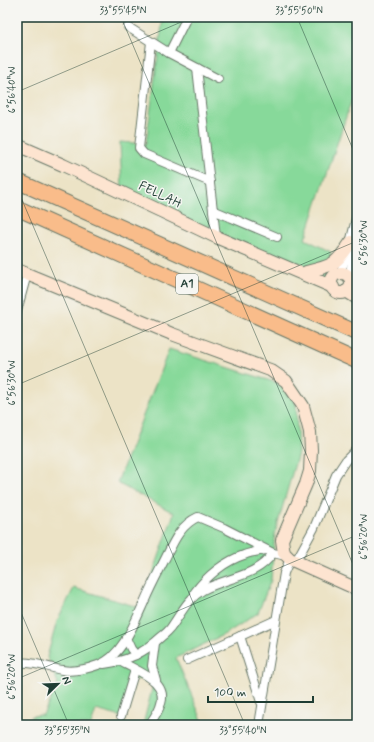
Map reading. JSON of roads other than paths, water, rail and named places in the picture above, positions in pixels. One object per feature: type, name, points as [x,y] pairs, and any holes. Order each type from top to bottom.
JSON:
[{"type":"highway","name":"A1","points":[[17,181],[357,333]]},
{"type":"highway","name":"A1","points":[[17,208],[357,361]]},
{"type":"street","points":[[169,53],[187,17]]},
{"type":"street","points":[[128,27],[169,53],[218,79]]},
{"type":"street","points":[[150,42],[139,148],[144,154],[210,182]]},
{"type":"street","points":[[197,68],[216,237]]},
{"type":"street","name":"FELLAH","points":[[17,145],[216,237],[291,269],[339,279]]},
{"type":"street","points":[[213,210],[277,237]]},
{"type":"street","points":[[339,279],[352,238],[357,216]]},
{"type":"street","points":[[306,272],[333,264],[342,256],[352,238]]},
{"type":"street","name":"FELLAH","points":[[291,269],[339,279]]},
{"type":"street","points":[[17,311],[22,272],[172,334],[270,370],[286,381],[303,406],[310,432],[311,450],[310,471],[306,484],[282,540],[282,549],[291,559]]},
{"type":"street","name":"FELLAH","points":[[339,279],[339,292],[346,291],[357,298]]},
{"type":"street","points":[[259,725],[261,704],[284,573],[291,559],[314,528],[336,475],[346,460],[357,449]]},
{"type":"street","points":[[98,665],[106,662],[113,656],[126,638],[138,617],[175,539],[190,521],[198,517],[224,528],[269,551],[291,559],[357,589]]},
{"type":"street","points":[[17,663],[38,664],[70,671],[120,661],[136,655],[155,643],[170,629],[200,585],[216,571],[245,554],[269,551]]},
{"type":"street","points":[[191,598],[204,589],[257,569],[269,558],[269,551]]},
{"type":"street","points":[[187,660],[276,620]]},
{"type":"street","points":[[240,636],[261,704]]},
{"type":"street","points":[[126,638],[131,649],[136,655]]},
{"type":"street","points":[[149,725],[161,705],[162,699],[152,666],[152,653],[155,643]]},
{"type":"street","points":[[120,661],[156,680]]},
{"type":"street","points":[[120,716],[135,670]]}]
